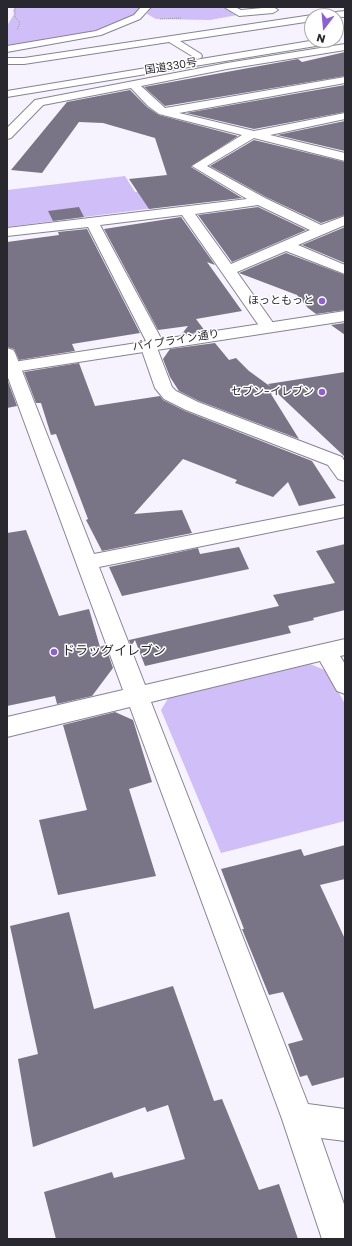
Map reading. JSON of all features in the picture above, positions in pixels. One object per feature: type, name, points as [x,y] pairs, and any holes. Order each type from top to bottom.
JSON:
[{"type":"main road","points":[[7,49],[98,33],[137,17],[146,7]]},
{"type":"main road","points":[[229,7],[239,13],[270,11],[286,7]]},
{"type":"main road","points":[[7,61],[24,61],[304,19]]},
{"type":"main road","name":"国道330号","points":[[7,87],[304,39]]},
{"type":"main road","points":[[172,40],[197,56]]},
{"type":"main road","name":"国道330号","points":[[7,94],[304,43]]},
{"type":"main road","points":[[7,134],[11,126],[39,102],[345,47]]},
{"type":"main road","points":[[327,50],[345,58]]},
{"type":"main road","points":[[163,112],[345,80]]},
{"type":"main road","points":[[133,84],[163,112],[345,157]]},
{"type":"main road","points":[[322,231],[260,202],[198,166],[251,134],[345,116]]},
{"type":"main road","points":[[7,232],[260,202]]},
{"type":"main road","points":[[186,211],[268,327]]},
{"type":"main road","points":[[227,271],[345,220]]},
{"type":"main road","points":[[92,222],[152,345],[164,388],[170,395],[192,406],[342,462]]},
{"type":"main road","points":[[286,246],[345,270]]},
{"type":"main road","name":"パイプライン通り","points":[[9,363],[152,345],[345,316]]},
{"type":"main road","points":[[9,363],[298,1119],[339,1239]]},
{"type":"main road","points":[[86,563],[345,511]]},
{"type":"main road","points":[[7,727],[336,649],[345,685]]},
{"type":"main road","points":[[298,1119],[345,1125]]},
{"type":"shaded area","points":[[15,7],[142,7],[133,16],[92,33],[7,46],[7,26],[14,14],[13,10]]},
{"type":"shaded area","points":[[151,7],[216,7],[229,9],[233,14],[243,14],[210,20],[156,19],[147,14]]},
{"type":"shaded area","points":[[125,176],[135,192],[151,190],[162,207],[7,227],[7,190]]},
{"type":"shaded area","points":[[310,664],[327,671],[345,704],[345,821],[221,853],[161,710],[169,697]]},
{"type":"building","points":[[345,52],[345,76],[165,106],[144,87],[298,59],[302,62]]},
{"type":"building","points":[[345,85],[345,112],[254,129],[186,113]]},
{"type":"building","points":[[130,90],[147,107],[159,115],[238,136],[191,167],[242,198],[149,209],[129,179],[167,175],[155,138],[103,123],[79,122],[42,173],[11,170],[67,102]]},
{"type":"building","points":[[345,121],[345,151],[277,135]]},
{"type":"building","points":[[254,140],[345,162],[345,215],[321,223],[266,197],[210,166]]},
{"type":"building","points":[[79,207],[84,217],[53,221],[48,211]]},
{"type":"building","points":[[258,207],[306,230],[232,262],[198,215]]},
{"type":"building","points":[[181,217],[215,265],[207,262],[242,311],[196,319],[205,331],[181,335],[188,326],[158,330],[104,229]]},
{"type":"building","points":[[345,227],[345,263],[302,245]]},
{"type":"building","points":[[87,229],[140,333],[72,344],[75,351],[19,360],[14,349],[7,347],[7,242],[59,235],[58,232]]},
{"type":"building","points":[[286,253],[345,275],[345,310],[316,314],[308,308],[297,295],[239,273]]},
{"type":"building","points":[[345,323],[345,335],[331,325]]},
{"type":"building","points":[[215,343],[229,360],[236,358],[249,371],[271,387],[268,384],[345,372],[345,457],[275,391],[271,394],[299,439],[199,401],[179,391],[170,377],[163,359],[170,349]]},
{"type":"building","points":[[79,363],[95,406],[160,396],[163,400],[185,411],[312,461],[336,498],[299,506],[288,482],[273,497],[235,483],[237,480],[183,459],[134,514],[182,510],[192,533],[102,551],[86,520],[88,519],[56,434],[51,435],[41,403],[36,403],[24,372]]},
{"type":"building","points":[[7,379],[17,406],[7,408]]},
{"type":"building","name":"ドラッグイレブン","points":[[26,530],[59,616],[89,609],[100,647],[105,645],[113,668],[92,696],[57,704],[55,696],[7,706],[7,533]]},
{"type":"building","points":[[345,544],[345,610],[313,618],[314,620],[288,626],[291,633],[145,666],[135,640],[131,646],[129,640],[279,606],[273,595],[335,583],[316,551]]},
{"type":"building","points":[[239,547],[249,569],[122,596],[109,567],[198,548],[200,554]]},
{"type":"building","points":[[115,712],[133,720],[152,782],[129,789],[156,876],[58,895],[39,820],[87,810],[63,725]]},
{"type":"building","points":[[345,845],[345,879],[320,885],[345,939],[345,1077],[312,1086],[307,1075],[300,1077],[288,1044],[303,1040],[283,992],[269,995],[242,929],[244,929],[221,869],[301,849],[304,856]]},
{"type":"building","points":[[69,912],[94,1009],[173,986],[214,1101],[222,1099],[259,1190],[279,1184],[298,1239],[56,1239],[44,1192],[112,1172],[114,1178],[185,1159],[168,1105],[147,1112],[145,1107],[33,1147],[18,1059],[38,1054],[10,926]]},
{"type":"place","name":"ほっともっと","points":[[322,301]]},
{"type":"place","name":"セブン-イレブン","points":[[322,392]]},
{"type":"place","name":"ドラッグイレブン","points":[[54,652]]}]
